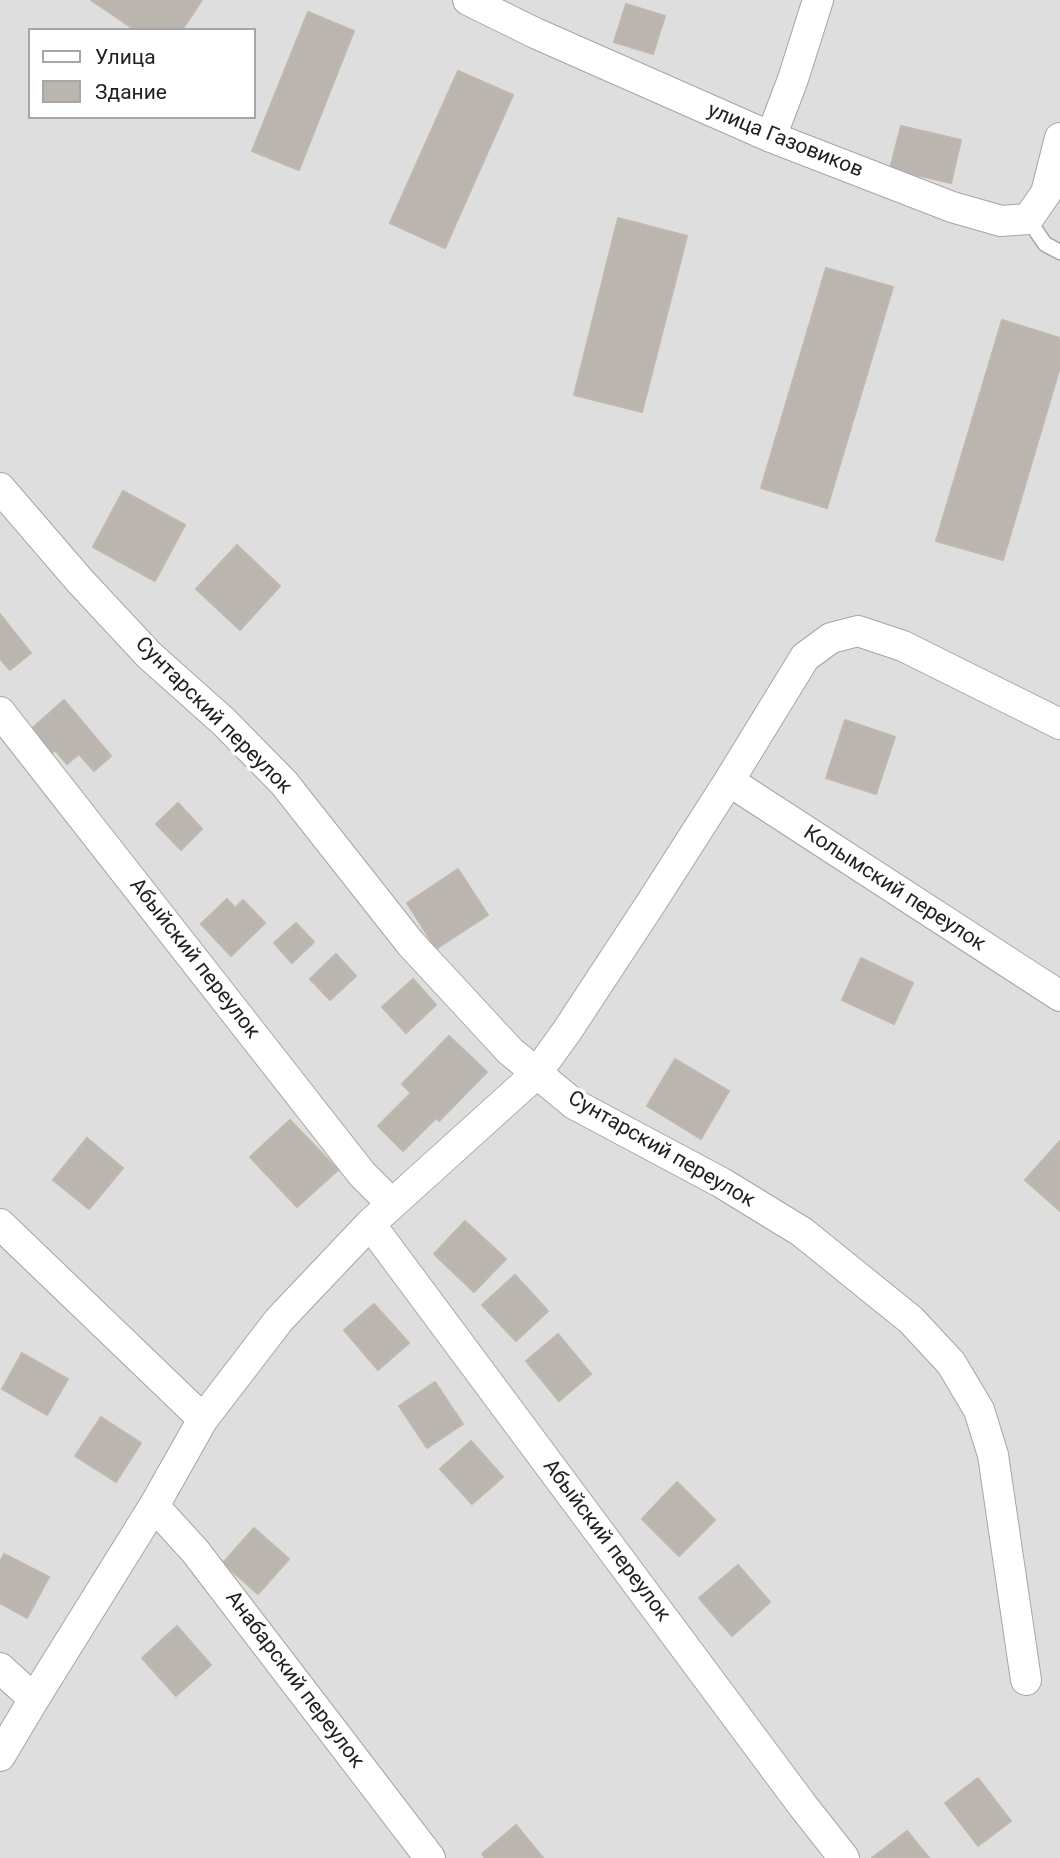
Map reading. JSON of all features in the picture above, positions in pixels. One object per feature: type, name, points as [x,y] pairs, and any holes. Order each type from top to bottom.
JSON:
[{"type":"street","name":"улица Газовиков","points":[[468,0],[535,33],[771,137],[952,207],[1001,221],[1028,219]]},
{"type":"street","points":[[771,137],[818,0]]},
{"type":"street","points":[[1028,219],[1046,193],[1060,138]]},
{"type":"street","name":"Сунтарский переулок","points":[[0,488],[80,581],[149,654],[224,722],[284,783],[411,944],[510,1051],[574,1104],[722,1183],[802,1232],[911,1320],[950,1363],[979,1410],[993,1455],[1026,1680]]},
{"type":"street","points":[[0,1756],[154,1506],[203,1419],[279,1320],[381,1214],[536,1073],[567,1031],[729,781],[805,657],[831,638],[858,631],[902,646],[1060,724]]},
{"type":"street","name":"Абыйский переулок","points":[[0,712],[362,1174],[381,1214],[795,1795],[844,1858]]},
{"type":"street","name":"Колымский переулок","points":[[729,781],[1060,996]]},
{"type":"street","points":[[0,1224],[203,1419]]},
{"type":"street","name":"Анабарский переулок","points":[[154,1506],[195,1551],[430,1858]]},
{"type":"street","points":[[0,1668],[34,1699]]},
{"type":"lane","points":[[1028,219],[1045,244],[1060,252]]},
{"type":"shaded area","points":[[0,0],[1060,0],[1060,1858],[0,1858]]},
{"type":"building","points":[[91,0],[202,0],[183,28],[132,28]]},
{"type":"building","points":[[626,4],[665,16],[653,54],[614,42]]},
{"type":"building","points":[[308,12],[354,31],[299,170],[252,151]]},
{"type":"building","points":[[458,71],[513,95],[445,248],[390,223]]},
{"type":"building","points":[[901,126],[961,140],[951,183],[890,169]]},
{"type":"building","points":[[618,218],[687,236],[642,412],[574,395]]},
{"type":"building","points":[[826,268],[893,287],[827,508],[761,488]]},
{"type":"building","points":[[1002,320],[1060,338],[1060,367],[1003,560],[936,541]]},
{"type":"building","points":[[123,491],[185,525],[155,581],[93,547]]},
{"type":"building","points":[[237,545],[280,586],[240,630],[196,589]]},
{"type":"building","points":[[0,614],[31,653],[10,670],[0,659]]},
{"type":"building","points":[[64,700],[111,756],[94,771],[79,754],[67,764],[55,750],[50,755],[29,731]]},
{"type":"building","points":[[845,720],[895,737],[876,794],[826,778]]},
{"type":"building","points":[[178,803],[202,829],[181,850],[156,824]]},
{"type":"building","points":[[458,869],[488,915],[436,949],[407,903]]},
{"type":"building","points":[[227,899],[235,908],[243,900],[265,923],[231,956],[201,924]]},
{"type":"building","points":[[296,923],[314,942],[292,963],[274,943]]},
{"type":"building","points":[[336,954],[356,976],[330,1000],[310,979]]},
{"type":"building","points":[[861,958],[913,983],[894,1024],[842,1000]]},
{"type":"building","points":[[413,979],[436,1005],[406,1033],[382,1007]]},
{"type":"building","points":[[449,1036],[487,1072],[439,1121],[436,1118],[403,1151],[378,1126],[411,1093],[402,1084]]},
{"type":"building","points":[[675,1059],[729,1091],[701,1139],[647,1106]]},
{"type":"building","points":[[290,1120],[338,1170],[297,1207],[250,1157]]},
{"type":"building","points":[[87,1138],[123,1168],[89,1209],[53,1180]]},
{"type":"building","points":[[1060,1141],[1060,1211],[1025,1180]]},
{"type":"building","points":[[465,1221],[506,1259],[474,1292],[434,1254]]},
{"type":"building","points":[[515,1275],[548,1311],[516,1341],[482,1305]]},
{"type":"building","points":[[374,1304],[409,1343],[378,1370],[344,1330]]},
{"type":"building","points":[[558,1334],[591,1374],[559,1401],[526,1361]]},
{"type":"building","points":[[22,1353],[68,1379],[47,1415],[2,1389]]},
{"type":"building","points":[[435,1382],[463,1424],[427,1448],[399,1406]]},
{"type":"building","points":[[101,1417],[141,1443],[116,1482],[75,1456]]},
{"type":"building","points":[[471,1441],[503,1477],[472,1504],[440,1469]]},
{"type":"building","points":[[677,1482],[715,1520],[679,1556],[642,1519]]},
{"type":"building","points":[[254,1528],[289,1559],[258,1594],[223,1563]]},
{"type":"building","points":[[4,1554],[49,1577],[27,1618],[0,1603],[0,1562]]},
{"type":"building","points":[[738,1565],[770,1602],[732,1636],[699,1598]]},
{"type":"building","points":[[177,1626],[211,1665],[176,1696],[142,1658]]},
{"type":"building","points":[[978,1778],[1011,1821],[978,1846],[945,1803]]},
{"type":"building","points":[[516,1825],[543,1858],[485,1858],[482,1854]]},
{"type":"building","points":[[907,1831],[929,1858],[872,1858]]}]
